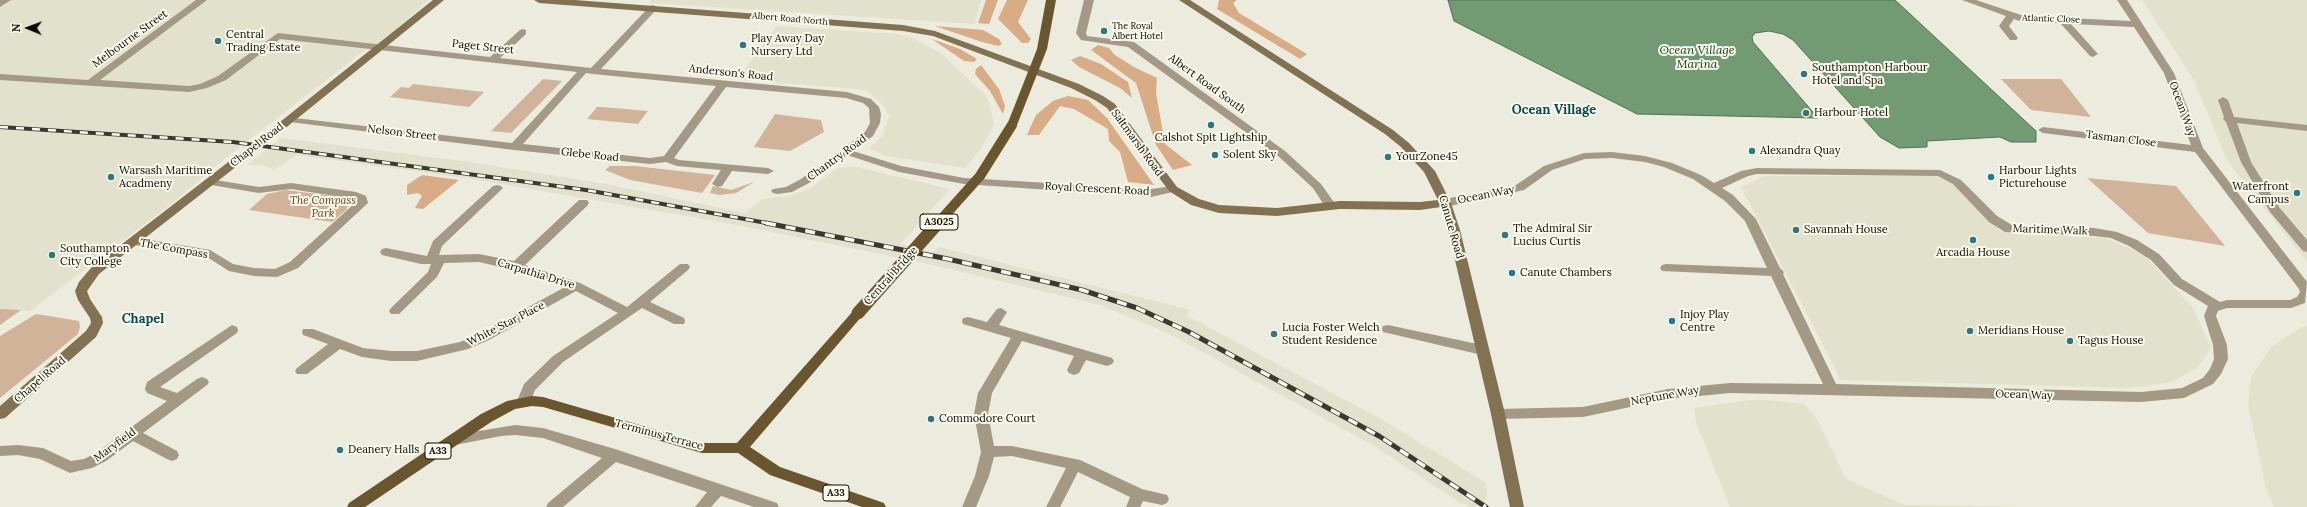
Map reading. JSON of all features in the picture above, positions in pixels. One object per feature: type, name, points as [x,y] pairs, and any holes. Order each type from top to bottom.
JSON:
[{"type":"main road","name":"Chapel Road","points":[[0,414],[91,334],[97,323],[96,317],[82,295],[83,285],[95,271],[290,119],[439,0]]},
{"type":"main road","name":"Albert Road North","points":[[539,0],[919,30],[949,39],[1033,72]]},
{"type":"main road","points":[[654,8],[660,0]]},
{"type":"main road","name":"A3025","points":[[1033,72],[1043,45],[1051,0]]},
{"type":"main road","name":"Canute Road","points":[[1188,1],[1389,132],[1405,145],[1429,171],[1445,203],[1498,414],[1517,507]]},
{"type":"main road","name":"Central Bridge","points":[[741,448],[858,313],[980,176],[1012,125],[1033,72]]},
{"type":"main road","name":"Saltmarsh Road","points":[[1033,72],[1088,92],[1111,106],[1173,190]]},
{"type":"main road","points":[[1173,190],[1195,202],[1219,209],[1277,212],[1330,205],[1420,206],[1445,203]]},
{"type":"main road","name":"A33","points":[[354,507],[500,410],[524,401]]},
{"type":"main road","name":"Terminus Terrace","points":[[524,401],[543,402],[702,448],[741,448]]},
{"type":"main road","name":"A33","points":[[741,448],[775,471],[879,507]]},
{"type":"street","points":[[0,4],[6,0]]},
{"type":"street","name":"Melbourne Street","points":[[91,82],[202,0]]},
{"type":"street","name":"Albert Road South","points":[[1089,0],[1081,33],[1084,38],[1131,44],[1281,152],[1317,186],[1330,205]]},
{"type":"street","name":"Atlantic Close","points":[[1967,0],[2023,19],[2062,20],[2074,17],[2138,24]]},
{"type":"street","name":"Ocean Way","points":[[1445,203],[1520,188],[1552,166],[1576,158],[1592,156],[1623,156],[1657,162],[1688,173],[1715,187],[1733,201],[1750,219],[1778,272],[1832,389],[2127,397],[2159,397],[2184,393],[2208,381],[2216,371],[2221,352],[2218,338],[2210,316],[2213,308],[2218,306],[2291,304],[2301,300],[2306,292],[2302,282],[2198,149],[2169,73],[2122,0]]},
{"type":"street","points":[[514,146],[588,71],[654,8]]},
{"type":"street","points":[[2011,16],[2004,26],[2013,38]]},
{"type":"street","points":[[2062,20],[2094,54]]},
{"type":"street","points":[[492,60],[523,32]]},
{"type":"street","name":"Melbourne Street","points":[[0,77],[91,82],[178,90],[203,86],[233,71],[278,36]]},
{"type":"street","name":"Paget Street","points":[[278,36],[588,71]]},
{"type":"street","name":"Anderson's Road","points":[[588,71],[847,95],[867,101],[874,107]]},
{"type":"street","points":[[667,159],[723,83]]},
{"type":"street","points":[[2223,100],[2228,119],[2246,162],[2274,209],[2307,248]]},
{"type":"street","name":"Chantry Road","points":[[777,191],[788,190],[805,181],[869,134],[875,123],[876,114],[874,107]]},
{"type":"street","name":"Nelson Street","points":[[290,119],[514,146]]},
{"type":"street","points":[[2228,119],[2307,128]]},
{"type":"street","name":"Tasman Close","points":[[2043,130],[2198,149]]},
{"type":"street","name":"Glebe Road","points":[[514,146],[650,161],[667,159],[677,163],[768,171]]},
{"type":"street","name":"Royal Crescent Road","points":[[844,151],[899,168],[964,181],[1151,193],[1173,190]]},
{"type":"street","points":[[718,184],[729,168]]},
{"type":"street","name":"Maritime Walk","points":[[1715,187],[1750,171],[1940,173],[1957,182],[1993,219],[2006,228],[2014,230],[2101,233],[2134,242],[2155,257],[2178,282],[2218,306]]},
{"type":"street","name":"The Compass","points":[[132,241],[210,254],[229,267],[254,272],[277,272],[294,264],[362,203],[362,199],[356,196],[291,186],[259,190],[209,182]]},
{"type":"street","points":[[394,311],[433,274],[437,244],[497,188]]},
{"type":"street","points":[[516,266],[583,203]]},
{"type":"street","name":"Carpathia Drive","points":[[386,252],[412,259],[435,260],[479,258],[516,266],[576,286],[628,313]]},
{"type":"street","points":[[524,401],[530,388],[558,359],[628,313],[684,267]]},
{"type":"street","points":[[1666,268],[1778,272]]},
{"type":"street","name":"White Star Place","points":[[308,332],[362,352],[391,356],[417,356],[438,352],[484,338],[576,286]]},
{"type":"street","points":[[641,303],[678,321]]},
{"type":"street","points":[[990,328],[1001,312]]},
{"type":"street","points":[[968,322],[1107,361]]},
{"type":"street","points":[[1388,329],[1482,350]]},
{"type":"street","points":[[177,399],[152,389],[152,385],[232,330]]},
{"type":"street","points":[[969,507],[982,476],[988,452],[982,424],[982,403],[989,382],[1018,337]]},
{"type":"street","points":[[302,371],[338,344]]},
{"type":"street","points":[[1074,370],[1082,354]]},
{"type":"street","name":"Maryfield","points":[[0,451],[18,450],[43,454],[54,458],[65,466],[75,467],[95,461],[202,382]]},
{"type":"street","name":"Neptune Way","points":[[1498,414],[1589,411],[1647,398],[1705,390],[1762,387],[1832,389]]},
{"type":"street","points":[[454,440],[489,432],[515,430],[543,433],[772,507]]},
{"type":"street","points":[[131,433],[172,455]]},
{"type":"street","points":[[988,452],[1012,450],[1075,464],[1136,501],[1162,499]]},
{"type":"street","points":[[553,507],[614,455]]},
{"type":"street","points":[[1053,507],[1075,464]]},
{"type":"street","points":[[702,507],[718,490]]},
{"type":"shaded area","name":"Central Trading Estate","points":[[0,0],[428,0],[374,49],[366,49],[218,164],[175,201],[30,311],[0,309]]},
{"type":"shaded area","points":[[652,0],[981,0],[975,24],[649,3]]},
{"type":"shaded area","points":[[986,0],[998,0],[989,24],[978,23]]},
{"type":"shaded area","points":[[1007,0],[1028,0],[1018,22],[1031,39],[1028,43],[1022,43],[998,19]]},
{"type":"shaded area","points":[[1219,0],[1237,0],[1233,3],[1239,13],[1307,54],[1300,59],[1217,9]]},
{"type":"shaded area","points":[[2142,0],[2307,0],[2307,262],[2227,160],[2194,80]]},
{"type":"shaded area","points":[[776,26],[898,34],[913,38],[942,54],[985,95],[989,102],[994,124],[981,149],[965,168],[885,156],[869,148],[882,137],[889,116],[882,104],[866,90],[738,79]]},
{"type":"shaded area","points":[[935,26],[983,30],[999,39],[1002,44],[998,46],[982,42]]},
{"type":"shaded area","points":[[932,39],[960,49],[977,59],[974,62],[964,61]]},
{"type":"shaded area","points":[[1098,45],[1109,48],[1115,55],[1134,67],[1157,78],[1156,93],[1165,144],[1192,165],[1173,170],[1156,145],[1136,83],[1091,50]]},
{"type":"shaded area","points":[[1080,56],[1101,64],[1128,82],[1132,98],[1120,88],[1079,67],[1071,60]]},
{"type":"shaded area","points":[[981,65],[999,89],[1005,106],[1003,114],[990,91],[975,74],[976,69]]},
{"type":"shaded area","points":[[1068,96],[1088,100],[1107,118],[1154,185],[1128,182],[1120,152],[1109,141],[1108,129],[1074,109],[1060,106],[1039,135],[1027,135],[1036,115],[1053,101]]},
{"type":"shaded area","points":[[281,138],[470,162],[606,184],[745,213],[762,199],[790,196],[809,189],[838,168],[852,166],[950,189],[900,244],[934,252],[939,247],[1190,310],[1187,316],[1381,419],[1485,482],[1487,488],[1485,507],[1470,507],[1464,503],[1462,504],[1371,444],[1166,332],[1100,305],[925,263],[727,223],[466,178],[296,155],[274,170],[263,165],[247,165]]},
{"type":"shaded area","points":[[422,175],[459,180],[423,209],[415,208],[422,196],[418,193],[407,195],[407,185]]},
{"type":"shaded area","points":[[1763,176],[1937,176],[1947,179],[1955,184],[1999,230],[2019,234],[2105,238],[2145,256],[2194,309],[2211,348],[2197,368],[2172,382],[2131,388],[1841,380],[1741,187]]},
{"type":"shaded area","points":[[2307,326],[2307,507],[2274,507],[2266,488],[2248,405],[2251,377],[2271,347],[2300,328]]},
{"type":"shaded area","points":[[1751,400],[1768,400],[1804,404],[1817,419],[1844,475],[1848,480],[1905,505],[2028,507],[1730,507],[1696,422],[1694,408]]},
{"type":"green space","points":[[543,79],[562,81],[511,133],[491,131]]},
{"type":"green space","points":[[2001,79],[2061,79],[2091,117],[2031,110]]},
{"type":"green space","points":[[413,84],[484,92],[469,107],[390,97],[401,87],[409,88]]},
{"type":"green space","points":[[597,107],[648,111],[638,124],[587,119]]},
{"type":"green space","points":[[775,114],[821,120],[824,132],[790,151],[754,147]]},
{"type":"green space","points":[[610,166],[635,166],[715,175],[702,193],[630,180],[605,170]]},
{"type":"green space","points":[[2087,178],[2176,186],[2225,246],[2148,233]]},
{"type":"green space","points":[[754,182],[736,193],[720,195],[710,193],[713,186],[731,190]]},
{"type":"green space","name":"The Compass Park","points":[[286,190],[347,198],[350,202],[346,210],[332,222],[249,210],[267,194]]},
{"type":"green space","points":[[0,309],[21,310],[0,325]]},
{"type":"green space","points":[[36,314],[79,321],[80,327],[78,334],[0,398],[0,336]]},
{"type":"water","name":"Ocean Village Marina","points":[[1448,0],[1895,0],[2036,131],[2036,142],[2011,142],[2000,137],[1927,141],[1927,147],[1899,148],[1880,137],[1793,40],[1783,34],[1769,31],[1755,33],[1752,37],[1753,42],[1818,118],[1637,114],[1454,21]]},
{"type":"railway","points":[[0,127],[233,142],[586,190],[772,224]]},
{"type":"railway","points":[[766,223],[948,259],[1082,290],[1137,308],[1189,332],[1379,436],[1486,507]]},
{"type":"place","name":"The Royal Albert Hotel","points":[[1104,31]]},
{"type":"place","name":"Central Trading Estate","points":[[218,41]]},
{"type":"place","name":"Play Away Day Nursery Ltd","points":[[743,45]]},
{"type":"place","name":"Southampton Harbour Hotel and Spa","points":[[1804,74]]},
{"type":"place","name":"Harbour Hotel","points":[[1806,113]]},
{"type":"place","name":"Calshot Spit Lightship","points":[[1211,125]]},
{"type":"place","name":"Alexandra Quay","points":[[1752,151]]},
{"type":"place","name":"Solent Sky","points":[[1215,155]]},
{"type":"place","name":"YourZone45","points":[[1388,157]]},
{"type":"place","name":"Warsash Maritime Acadmeny","points":[[111,177]]},
{"type":"place","name":"Harbour Lights Picturehouse","points":[[1991,177]]},
{"type":"place","name":"Waterfront Campus","points":[[2297,193]]},
{"type":"place","name":"Savannah House","points":[[1796,230]]},
{"type":"place","name":"The Admiral Sir Lucius Curtis","points":[[1505,235]]},
{"type":"place","name":"Arcadia House","points":[[1973,240]]},
{"type":"place","name":"Southampton City College","points":[[52,255]]},
{"type":"place","name":"Canute Chambers","points":[[1512,273]]},
{"type":"place","name":"Injoy Play Centre","points":[[1672,321]]},
{"type":"place","name":"Meridians House","points":[[1970,331]]},
{"type":"place","name":"Lucia Foster Welch Student Residence","points":[[1274,334]]},
{"type":"place","name":"Tagus House","points":[[2070,341]]},
{"type":"place","name":"Commodore Court","points":[[931,419]]},
{"type":"place","name":"Deanery Halls","points":[[340,450]]},
{"type":"district","name":"Ocean Village","points":[[1554,110]]},
{"type":"district","name":"Chapel","points":[[143,319]]}]
